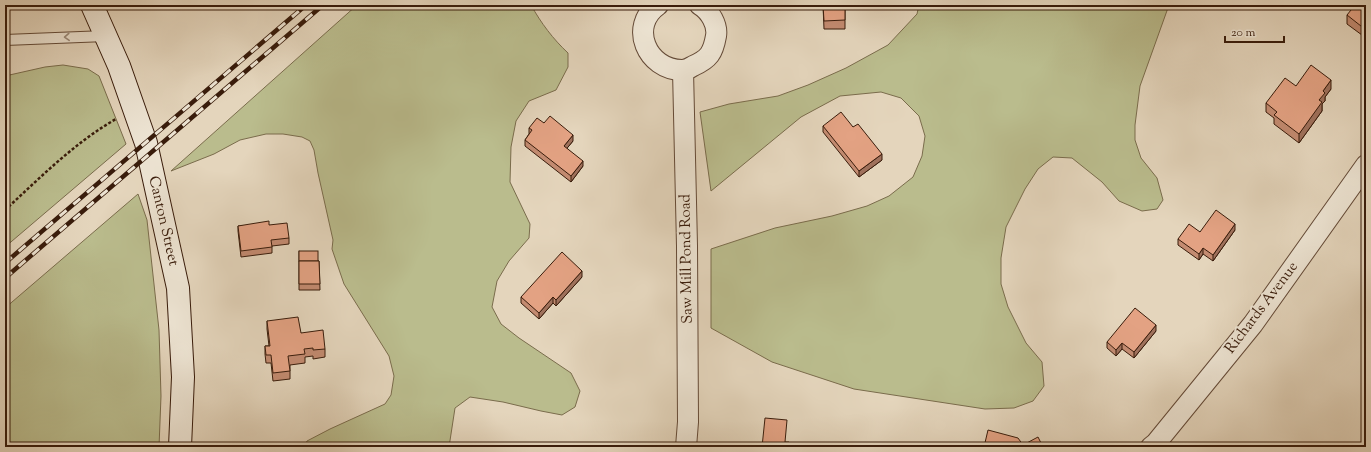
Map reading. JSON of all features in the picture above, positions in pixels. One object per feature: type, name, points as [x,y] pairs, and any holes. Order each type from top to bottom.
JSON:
[{"type":"street","name":"Canton Street","points":[[92,5],[118,66],[146,143],[178,288],[184,377],[180,447]]},
{"type":"street","points":[[658,5],[649,15],[644,27],[644,41],[649,53],[664,67],[683,70],[704,62],[712,52],[716,28],[712,17],[705,8],[700,5]]},
{"type":"street","name":"Saw Mill Pond Road","points":[[683,70],[688,330],[688,422],[686,447]]},
{"type":"street","name":"Richards Avenue","points":[[1151,447],[1161,437],[1253,324],[1366,165]]},
{"type":"lane","points":[[5,40],[106,36]]},
{"type":"path","points":[[5,210],[56,164],[100,128],[133,109]]},
{"type":"green space","points":[[357,5],[531,5],[557,42],[568,53],[568,67],[556,90],[529,101],[516,121],[511,147],[510,182],[530,224],[529,238],[509,261],[497,281],[492,307],[501,324],[571,373],[580,391],[575,407],[562,415],[503,402],[470,397],[455,408],[449,447],[304,447],[307,441],[385,404],[391,395],[394,376],[389,356],[344,284],[332,249],[333,240],[314,150],[310,141],[302,137],[283,134],[266,134],[240,140],[214,154],[171,171]]},
{"type":"green space","points":[[919,5],[1169,5],[1140,86],[1135,125],[1135,140],[1141,158],[1157,178],[1163,200],[1157,209],[1142,211],[1119,201],[1102,182],[1072,158],[1053,157],[1038,169],[1025,189],[1006,227],[1001,258],[1001,284],[1008,307],[1026,343],[1042,362],[1044,386],[1033,401],[1014,408],[985,409],[854,389],[772,362],[711,328],[711,249],[775,228],[832,216],[867,206],[889,196],[913,177],[922,156],[925,136],[919,116],[901,98],[881,92],[840,96],[801,117],[711,191],[700,112],[729,104],[778,96],[808,85],[846,68],[888,45],[917,14]]},
{"type":"green space","points":[[63,65],[88,69],[99,76],[126,144],[5,247],[5,76],[45,67]]},
{"type":"green space","points":[[138,194],[147,220],[159,330],[161,396],[159,447],[5,447],[5,308]]},
{"type":"building","points":[[823,5],[845,5],[845,20],[824,21]]},
{"type":"building","points":[[1355,5],[1366,5],[1366,30],[1347,15]]},
{"type":"building","points":[[1311,65],[1331,80],[1323,91],[1325,93],[1319,100],[1322,102],[1299,134],[1274,115],[1277,112],[1266,103],[1285,78],[1296,86]]},
{"type":"building","points":[[841,112],[853,127],[858,124],[882,154],[859,171],[823,126]]},
{"type":"building","points":[[550,116],[573,135],[564,146],[583,161],[571,176],[525,140],[532,130],[529,128],[537,118],[544,123]]},
{"type":"building","points":[[1216,210],[1235,224],[1213,255],[1203,248],[1199,254],[1178,239],[1189,224],[1200,232]]},
{"type":"building","points":[[269,221],[269,225],[287,223],[289,238],[271,240],[272,247],[241,251],[238,226]]},
{"type":"building","points":[[299,251],[318,251],[318,261],[299,261]]},
{"type":"building","points":[[562,252],[582,271],[556,300],[553,297],[539,313],[521,297]]},
{"type":"building","points":[[299,261],[319,261],[320,284],[299,284]]},
{"type":"building","points":[[1135,308],[1156,325],[1134,352],[1122,343],[1116,350],[1107,342]]},
{"type":"building","points":[[298,317],[301,333],[323,330],[325,349],[304,349],[305,354],[288,356],[290,371],[273,373],[271,355],[266,355],[265,346],[270,346],[267,321]]},
{"type":"building","points":[[765,418],[787,420],[785,442],[789,442],[789,447],[762,447]]},
{"type":"building","points":[[988,430],[1018,438],[1023,445],[1038,437],[1043,447],[984,447]]},
{"type":"railway","points":[[5,263],[306,5]]},
{"type":"railway","points":[[5,278],[323,5]]}]
